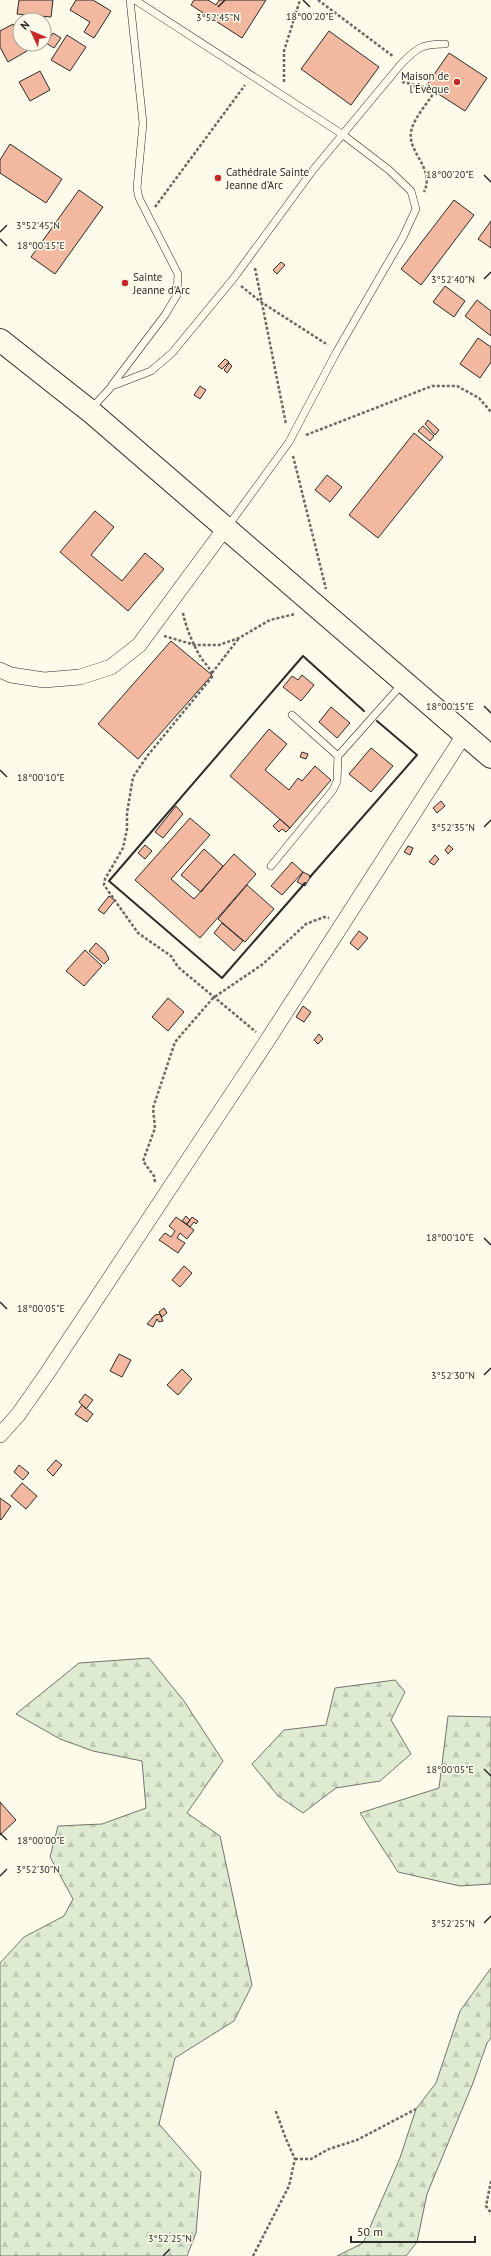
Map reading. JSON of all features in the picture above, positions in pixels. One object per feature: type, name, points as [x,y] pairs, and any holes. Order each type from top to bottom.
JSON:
[{"type":"main road","points":[[0,340],[90,411],[322,610],[491,758]]},
{"type":"street","points":[[0,670],[11,675],[44,680],[80,677],[111,667],[139,645],[226,527]]},
{"type":"street","points":[[0,1435],[18,1415],[48,1372],[267,1041],[464,735]]},
{"type":"lane","points":[[90,411],[112,386],[165,315],[177,295],[178,274],[148,217],[139,198],[137,188],[144,123],[130,0]]},
{"type":"lane","points":[[135,0],[342,134],[389,170],[411,191],[416,209],[403,237],[337,351],[289,442],[226,527]]},
{"type":"lane","points":[[112,386],[151,371],[172,353],[234,279],[342,134],[402,63],[416,48],[428,44],[445,44]]},
{"type":"lane","points":[[271,866],[333,790],[338,780],[338,756],[405,682]]},
{"type":"lane","points":[[292,715],[338,756]]},
{"type":"path","points":[[284,97],[284,51],[300,0]]},
{"type":"path","points":[[318,0],[402,63]]},
{"type":"path","points":[[148,217],[251,76]]},
{"type":"path","points":[[389,80],[422,86],[433,94],[411,130],[413,145],[427,173],[428,184],[416,209]]},
{"type":"path","points":[[234,279],[261,302],[337,351]]},
{"type":"path","points":[[289,442],[432,386],[457,386],[480,398],[491,412]]},
{"type":"path","points":[[178,592],[185,624],[195,645],[212,673]]},
{"type":"path","points":[[148,632],[195,645],[219,645],[239,638],[270,620],[305,611],[322,610]]},
{"type":"path","points":[[239,638],[212,673],[212,677],[148,755],[134,777],[127,813],[128,829],[123,848],[105,878],[104,885],[138,933],[171,956],[178,967],[213,998],[267,1041]]},
{"type":"path","points":[[159,1204],[154,1176],[143,1161],[155,1128],[154,1108],[175,1042],[213,998],[263,964],[306,924],[324,917],[345,919]]},
{"type":"path","points":[[253,2256],[289,2186],[295,2159],[286,2140],[275,2109]]},
{"type":"path","points":[[295,2159],[310,2159],[329,2149],[357,2140],[416,2109]]},
{"type":"path","points":[[491,2181],[486,2206],[491,2213]]},
{"type":"green space","points":[[149,1658],[184,1701],[223,1761],[187,1813],[220,1836],[252,1985],[234,2021],[175,2058],[159,2124],[201,2172],[196,2233],[187,2256],[0,2256],[0,1963],[24,1937],[64,1916],[73,1899],[50,1857],[58,1826],[102,1824],[146,1808],[142,1761],[93,1751],[60,1739],[16,1714],[79,1663]]},
{"type":"green space","points":[[395,1680],[405,1692],[391,1720],[411,1754],[380,1781],[336,1788],[303,1813],[278,1796],[252,1764],[284,1730],[326,1725],[335,1688]]},
{"type":"green space","points":[[448,1716],[491,1717],[491,1884],[460,1886],[398,1872],[360,1813],[439,1788]]},
{"type":"green space","points":[[491,1968],[491,2038],[487,2043],[473,2083],[427,2194],[417,2242],[406,2256],[337,2256],[363,2243],[400,2158],[416,2109],[436,2083],[460,2011]]},
{"type":"building","points":[[19,0],[53,0],[52,12],[17,12]]},
{"type":"building","points":[[76,0],[93,0],[111,11],[94,38],[84,32],[90,22],[70,10]]},
{"type":"building","points":[[194,0],[208,0],[216,5],[219,0],[266,0],[242,38],[191,5]]},
{"type":"building","points":[[12,25],[12,52],[25,52],[8,62],[0,47],[0,31]]},
{"type":"building","points":[[329,31],[379,67],[351,105],[301,69]]},
{"type":"building","points":[[53,33],[61,38],[54,48],[52,47]]},
{"type":"building","points":[[67,35],[86,47],[70,71],[51,60]]},
{"type":"building","name":"Maison de l'Évêque","points":[[449,53],[487,78],[465,111],[426,86]]},
{"type":"building","points":[[40,71],[50,90],[30,101],[19,82]]},
{"type":"building","points":[[10,144],[62,179],[46,203],[0,173],[0,160]]},
{"type":"building","points":[[79,190],[103,207],[55,274],[31,257]]},
{"type":"building","points":[[454,200],[474,215],[421,285],[401,269]]},
{"type":"building","points":[[491,221],[491,248],[478,239]]},
{"type":"building","points":[[281,262],[285,265],[277,274],[273,270]]},
{"type":"building","points":[[445,286],[465,301],[454,317],[433,302]]},
{"type":"building","points":[[477,300],[491,311],[491,336],[465,316]]},
{"type":"building","points":[[478,338],[491,347],[491,362],[480,378],[460,364]]},
{"type":"building","points":[[225,359],[229,362],[222,369],[218,366]]},
{"type":"building","points":[[229,363],[232,366],[227,373],[224,370]]},
{"type":"building","points":[[200,386],[206,390],[200,399],[194,395]]},
{"type":"building","points":[[428,420],[439,430],[435,435],[425,424]]},
{"type":"building","points":[[423,426],[434,436],[430,441],[418,431]]},
{"type":"building","points":[[414,433],[443,457],[378,538],[349,515]]},
{"type":"building","points":[[327,475],[342,487],[330,502],[315,490]]},
{"type":"building","points":[[95,511],[114,527],[91,555],[122,581],[145,553],[164,569],[128,611],[60,552]]},
{"type":"building","points":[[171,641],[212,675],[138,759],[98,724]]},
{"type":"building","points":[[302,675],[314,685],[301,701],[283,687],[292,676],[298,680]]},
{"type":"building","points":[[331,707],[350,723],[337,738],[319,722]]},
{"type":"building","points":[[269,729],[287,744],[265,770],[289,790],[298,778],[302,781],[315,766],[331,780],[290,828],[230,776]]},
{"type":"building","points":[[371,748],[393,766],[371,792],[349,774]]},
{"type":"building","points":[[302,752],[308,754],[306,759],[300,757]]},
{"type":"building","points":[[441,801],[445,806],[437,813],[433,808]]},
{"type":"building","points":[[176,806],[183,814],[163,838],[155,832]]},
{"type":"building","points":[[190,818],[210,835],[171,879],[194,899],[234,854],[256,874],[200,938],[135,880]]},
{"type":"building","points":[[280,819],[290,828],[286,832],[282,829],[279,832],[273,826]]},
{"type":"building","points":[[145,845],[152,851],[145,859],[138,853]]},
{"type":"building","points":[[449,845],[453,849],[448,854],[445,850]]},
{"type":"building","points":[[408,846],[413,848],[410,855],[404,852]]},
{"type":"building","points":[[204,849],[223,866],[201,892],[181,875]]},
{"type":"building","points":[[435,855],[439,859],[434,865],[429,862]]},
{"type":"building","points":[[292,862],[303,872],[282,895],[271,886]]},
{"type":"building","points":[[303,872],[311,876],[305,886],[297,882]]},
{"type":"building","points":[[247,885],[274,909],[245,942],[218,919]]},
{"type":"building","points":[[109,896],[115,900],[104,914],[98,910]]},
{"type":"building","points":[[222,923],[243,941],[234,951],[214,933]]},
{"type":"building","points":[[359,931],[368,938],[358,950],[350,943]]},
{"type":"building","points":[[96,943],[105,951],[109,959],[104,964],[89,951]]},
{"type":"building","points":[[85,950],[102,966],[84,986],[66,971]]},
{"type":"building","points":[[168,998],[184,1012],[168,1031],[152,1017]]},
{"type":"building","points":[[303,1006],[311,1012],[304,1022],[296,1017]]},
{"type":"building","points":[[319,1034],[323,1039],[318,1044],[314,1040]]},
{"type":"building","points":[[186,1216],[190,1220],[187,1224],[182,1221]]},
{"type":"building","points":[[176,1217],[194,1230],[187,1239],[180,1233],[177,1238],[185,1243],[178,1253],[159,1240],[165,1233],[171,1237],[175,1231],[169,1226]]},
{"type":"building","points":[[192,1217],[198,1221],[196,1224],[194,1222],[190,1227],[187,1224]]},
{"type":"building","points":[[184,1266],[192,1273],[180,1287],[172,1280]]},
{"type":"building","points":[[164,1308],[167,1313],[162,1317],[159,1312]]},
{"type":"building","points":[[160,1314],[163,1321],[159,1322],[157,1319],[153,1327],[147,1324],[155,1315]]},
{"type":"building","points":[[119,1354],[131,1360],[122,1377],[110,1371]]},
{"type":"building","points":[[182,1369],[192,1379],[178,1395],[167,1385]]},
{"type":"building","points":[[85,1394],[93,1400],[86,1409],[79,1402]]},
{"type":"building","points":[[82,1405],[93,1414],[87,1422],[75,1414]]},
{"type":"building","points":[[56,1460],[62,1465],[53,1476],[47,1470]]},
{"type":"building","points":[[19,1465],[29,1473],[23,1480],[14,1472]]},
{"type":"building","points":[[22,1483],[37,1496],[26,1509],[11,1496]]},
{"type":"building","points":[[0,1498],[11,1506],[1,1520],[0,1519]]},
{"type":"building","points":[[0,1802],[16,1820],[0,1835]]},
{"type":"wall","points":[[305,883],[222,978],[109,881],[303,656],[364,711]]},
{"type":"wall","points":[[310,877],[417,755],[377,721]]},
{"type":"place","name":"Maison de l'Évêque","points":[[457,82]]},
{"type":"place","name":"Cathédrale Sainte Jeanne d'Arc","points":[[218,178]]},
{"type":"place","name":"Sainte Jeanne d'Arc","points":[[125,283]]}]
